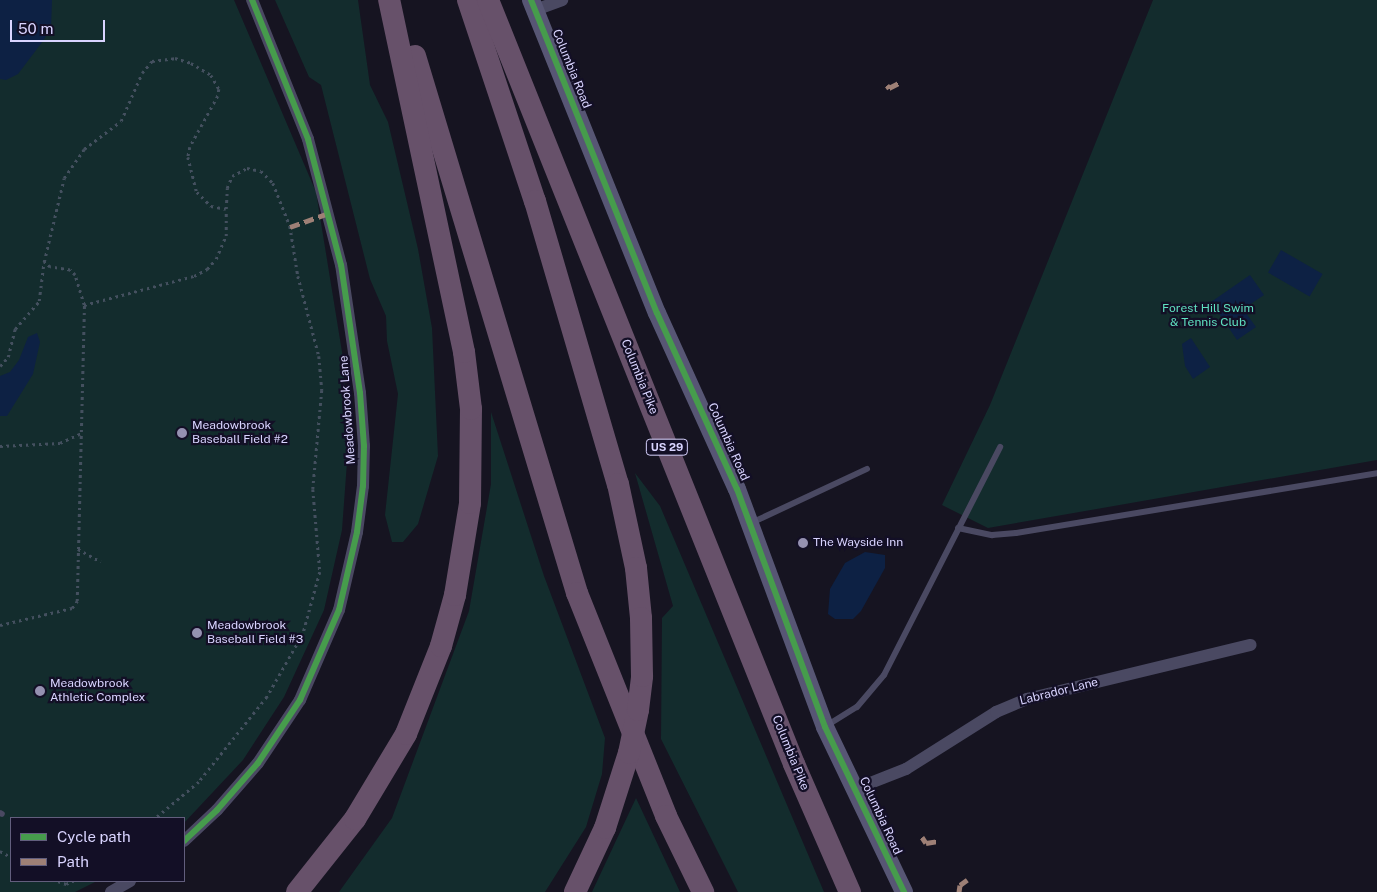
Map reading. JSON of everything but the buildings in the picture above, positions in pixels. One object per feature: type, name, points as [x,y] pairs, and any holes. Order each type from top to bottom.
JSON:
[{"type":"highway","points":[[297,892],[355,819],[406,734],[441,646],[455,595],[470,503],[471,409],[464,352],[389,0]]},
{"type":"highway","points":[[398,0],[577,593],[666,816],[703,892]]},
{"type":"highway","points":[[468,0],[535,200],[618,484],[636,568],[641,618],[642,676],[638,710],[629,753],[605,828],[575,892]]},
{"type":"highway","name":"Columbia Pike","points":[[488,0],[794,764],[850,892]]},
{"type":"street","name":"Meadowbrook Lane","points":[[185,840],[238,788],[300,700],[341,601],[357,532],[363,486],[364,446],[360,393],[341,265],[308,139],[252,0]]},
{"type":"street","points":[[533,5],[562,0]]},
{"type":"street","name":"Columbia Road","points":[[533,5],[658,313],[750,523],[825,726],[904,892]]},
{"type":"street","name":"Labrador Lane","points":[[855,788],[906,769],[996,712],[1027,699],[1251,645]]},
{"type":"street","points":[[111,892],[128,882]]},
{"type":"lane","points":[[825,726],[857,707],[875,689],[1000,446]]},
{"type":"lane","points":[[750,523],[867,469]]},
{"type":"lane","points":[[958,528],[992,535],[1016,533],[1377,473]]},
{"type":"path","points":[[0,366],[8,357],[15,328],[39,301],[44,262],[68,169],[84,150],[121,121],[147,66],[161,57],[191,63],[218,82],[218,96],[195,136],[188,157],[197,192],[204,202],[226,209]]},
{"type":"path","points":[[84,305],[194,276],[207,269],[216,260],[226,236],[227,188],[232,176],[246,168],[261,171],[273,183],[290,228],[300,283],[319,356],[322,390],[313,489],[320,572],[303,634],[267,697],[198,782],[157,817]]},
{"type":"path","points":[[0,625],[72,608],[77,601],[84,305],[75,275],[44,262]]},
{"type":"path","points":[[0,446],[60,444],[81,433]]},
{"type":"path","points":[[78,549],[101,562]]},
{"type":"green space","points":[[0,0],[234,0],[316,192],[343,358],[349,435],[342,530],[324,610],[284,697],[243,760],[185,822],[185,817],[10,817],[10,882],[95,882],[75,892],[0,892]]},
{"type":"green space","points":[[275,0],[358,0],[370,85],[388,122],[418,249],[432,328],[438,456],[418,524],[403,542],[392,542],[385,515],[398,394],[387,341],[386,316],[370,279],[321,85],[309,77]]},
{"type":"green space","name":"Forest Hill Swim & Tennis Club","points":[[1153,0],[1377,0],[1377,460],[988,528],[942,505],[990,405]]},
{"type":"green space","points":[[491,412],[544,576],[605,738],[602,774],[586,827],[545,892],[339,892],[392,818],[469,611],[491,484]]},
{"type":"green space","points":[[635,473],[660,506],[824,892],[738,892],[661,739],[662,618],[673,606]]},
{"type":"green space","points":[[636,798],[680,892],[592,892]]},
{"type":"water","points":[[0,0],[52,0],[51,28],[18,74],[6,80],[0,79]]},
{"type":"water","points":[[1281,250],[1323,274],[1310,297],[1268,273]]},
{"type":"water","points":[[1250,275],[1264,295],[1243,309],[1256,327],[1237,340],[1211,302]]},
{"type":"water","points":[[37,333],[40,342],[33,374],[7,416],[0,416],[0,376],[10,372],[19,360],[28,337]]},
{"type":"water","points":[[1191,338],[1210,367],[1193,379],[1185,366],[1182,344]]},
{"type":"water","points":[[865,552],[885,555],[885,568],[861,611],[853,619],[835,619],[828,614],[830,589],[845,563]]},
{"type":"marked path","points":[[887,85],[889,88],[899,83]]},
{"type":"marked path","points":[[290,227],[329,213]]},
{"type":"marked path","points":[[922,837],[926,843],[938,841]]},
{"type":"marked path","points":[[959,892],[960,885],[967,880]]},
{"type":"cycle path","points":[[185,840],[217,810],[258,763],[300,700],[339,610],[357,532],[363,486],[364,446],[360,393],[341,265],[308,139],[252,0]]},
{"type":"cycle path","points":[[531,0],[657,313],[737,489],[825,727],[904,892]]},
{"type":"place","name":"Meadowbrook Baseball Field #2","points":[[182,433]]},
{"type":"place","name":"The Wayside Inn","points":[[803,543]]},
{"type":"place","name":"Meadowbrook Baseball Field #3","points":[[197,633]]},
{"type":"place","name":"Meadowbrook Athletic Complex","points":[[40,691]]}]
